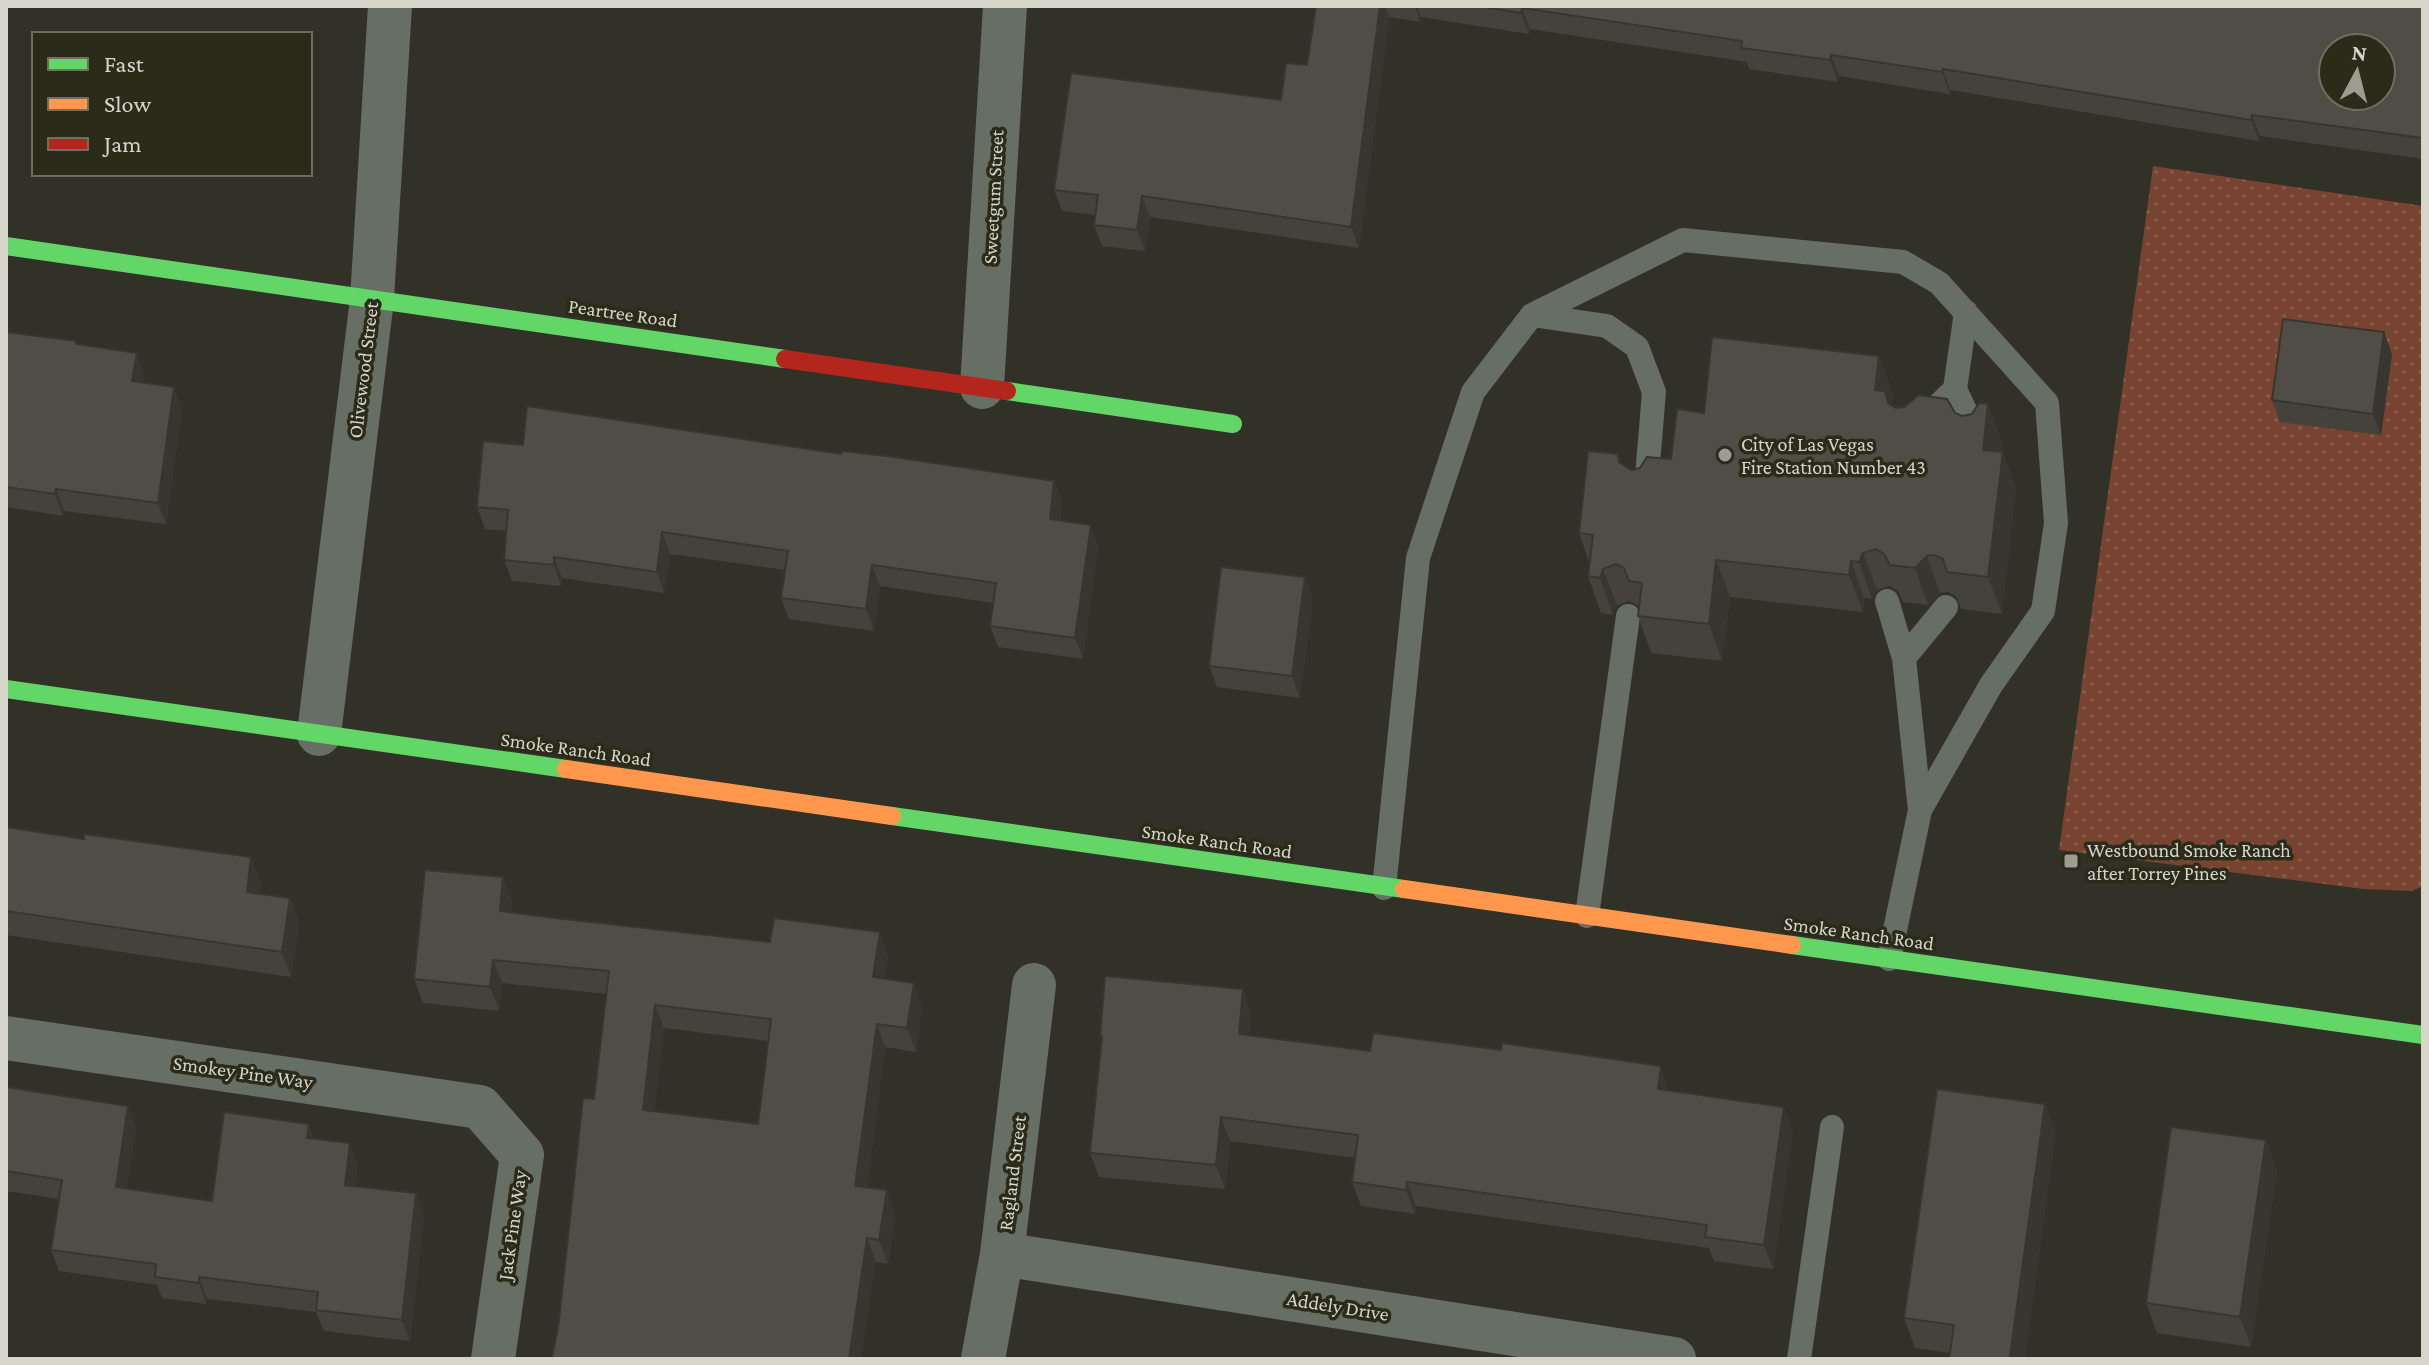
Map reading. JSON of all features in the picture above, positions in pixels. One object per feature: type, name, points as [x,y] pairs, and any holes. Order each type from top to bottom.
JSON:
[{"type":"main road","name":"Peartree Road","points":[[6,246],[1233,424]]},
{"type":"main road","name":"Smoke Ranch Road","points":[[6,689],[2423,1035]]},
{"type":"street","name":"Olivewood Street","points":[[319,734],[372,299],[390,6]]},
{"type":"street","name":"Sweetgum Street","points":[[982,387],[1005,6]]},
{"type":"street","name":"Ragland Street","points":[[983,1359],[1002,1254],[1034,985]]},
{"type":"street","name":"Smokey Pine Way","points":[[6,1038],[480,1107]]},
{"type":"street","name":"Jack Pine Way","points":[[480,1107],[522,1155],[493,1359]]},
{"type":"street","name":"Addely Drive","points":[[1002,1254],[1674,1359]]},
{"type":"lane","points":[[1384,888],[1418,558],[1473,392],[1532,315],[1683,240],[1903,262],[1939,283],[2047,403],[2056,523],[2043,611],[1991,685],[1920,810]]},
{"type":"lane","points":[[1966,312],[1955,389],[1978,438]]},
{"type":"lane","points":[[1532,315],[1607,326],[1637,347],[1654,392],[1646,492]]},
{"type":"lane","points":[[1913,430],[1955,389]]},
{"type":"lane","points":[[1887,601],[1904,658],[1920,810],[1889,959]]},
{"type":"lane","points":[[1904,658],[1946,607]]},
{"type":"lane","points":[[1587,916],[1628,616]]},
{"type":"lane","points":[[1799,1359],[1832,1127]]},
{"type":"shaded area","points":[[2153,166],[2423,206],[2423,886],[2412,891],[2363,889],[2059,850]]},
{"type":"building","points":[[1316,6],[1380,6],[1351,227],[1142,196],[1137,230],[1094,225],[1098,195],[1054,190],[1071,73],[1281,100],[1286,63],[1307,65]]},
{"type":"building","points":[[1478,6],[2423,6],[2423,138],[2252,115],[2251,120],[1943,69],[1942,72],[1831,55],[1830,60],[1741,48],[1742,41],[1522,8],[1521,13]]},
{"type":"building","points":[[2283,319],[2384,332],[2373,414],[2272,400]]},
{"type":"building","points":[[6,332],[137,353],[132,381],[174,387],[158,503],[56,489],[55,494],[6,487]]},
{"type":"building","points":[[1712,337],[1879,356],[1875,390],[1885,391],[1888,403],[1896,408],[1904,407],[1919,395],[1947,399],[1955,413],[1962,416],[1972,414],[1979,403],[1988,404],[1983,450],[2003,452],[1988,577],[1947,572],[1943,559],[1934,555],[1927,556],[1915,568],[1890,565],[1884,554],[1876,549],[1863,553],[1859,562],[1851,561],[1849,575],[1716,560],[1709,624],[1638,616],[1642,583],[1629,581],[1624,568],[1616,564],[1603,569],[1600,578],[1588,576],[1593,535],[1579,533],[1588,451],[1618,454],[1619,462],[1631,470],[1640,468],[1647,457],[1671,459],[1677,409],[1704,413]]},
{"type":"building","points":[[527,406],[841,454],[842,451],[887,456],[1054,481],[1050,519],[1091,525],[1075,638],[990,626],[996,583],[872,565],[866,609],[781,598],[788,551],[662,532],[657,572],[554,557],[554,565],[504,560],[508,510],[477,507],[483,441],[523,445]]},
{"type":"building","points":[[1221,567],[1305,577],[1292,676],[1209,666]]},
{"type":"building","points":[[6,827],[84,839],[84,834],[251,857],[247,892],[290,898],[282,952],[6,911]]},
{"type":"building","points":[[425,870],[503,877],[500,911],[770,942],[774,918],[880,932],[873,977],[914,983],[907,1028],[877,1024],[855,1186],[887,1190],[879,1240],[867,1238],[849,1359],[552,1359],[583,1098],[594,1099],[609,971],[493,960],[490,987],[414,979]],"holes":[[[655,1005],[771,1019],[758,1124],[643,1110]]]},
{"type":"building","points":[[1105,976],[1243,989],[1239,1034],[1370,1051],[1373,1033],[1501,1050],[1502,1043],[1661,1066],[1658,1089],[1784,1107],[1764,1245],[1705,1237],[1707,1225],[1407,1182],[1406,1190],[1352,1182],[1358,1135],[1221,1117],[1216,1165],[1090,1153]]},
{"type":"building","points":[[6,1087],[128,1106],[116,1187],[212,1201],[224,1112],[309,1124],[307,1138],[350,1143],[345,1185],[416,1193],[402,1320],[316,1310],[318,1292],[199,1277],[199,1283],[155,1277],[156,1264],[51,1250],[62,1180],[6,1171]]},
{"type":"building","points":[[1937,1089],[2045,1104],[2010,1356],[2031,1359],[1949,1359],[1954,1325],[1904,1318]]},
{"type":"building","points":[[2171,1127],[2266,1140],[2240,1317],[2146,1303]]},
{"type":"traffic: fast","points":[[6,246],[785,359]]},
{"type":"traffic: fast","points":[[1007,391],[1233,424]]},
{"type":"traffic: fast","points":[[6,689],[566,769]]},
{"type":"traffic: fast","points":[[892,816],[1404,889]]},
{"type":"traffic: fast","points":[[1792,945],[2423,1035]]},
{"type":"traffic: slow","points":[[566,769],[892,816]]},
{"type":"traffic: slow","points":[[1404,889],[1792,945]]},
{"type":"traffic: jam","points":[[785,359],[1007,391]]},
{"type":"place","name":"City of Las Vegas Fire Station Number 43","points":[[1725,455]]},
{"type":"place","name":"Westbound Smoke Ranch after Torrey Pines","points":[[2071,861]]}]
